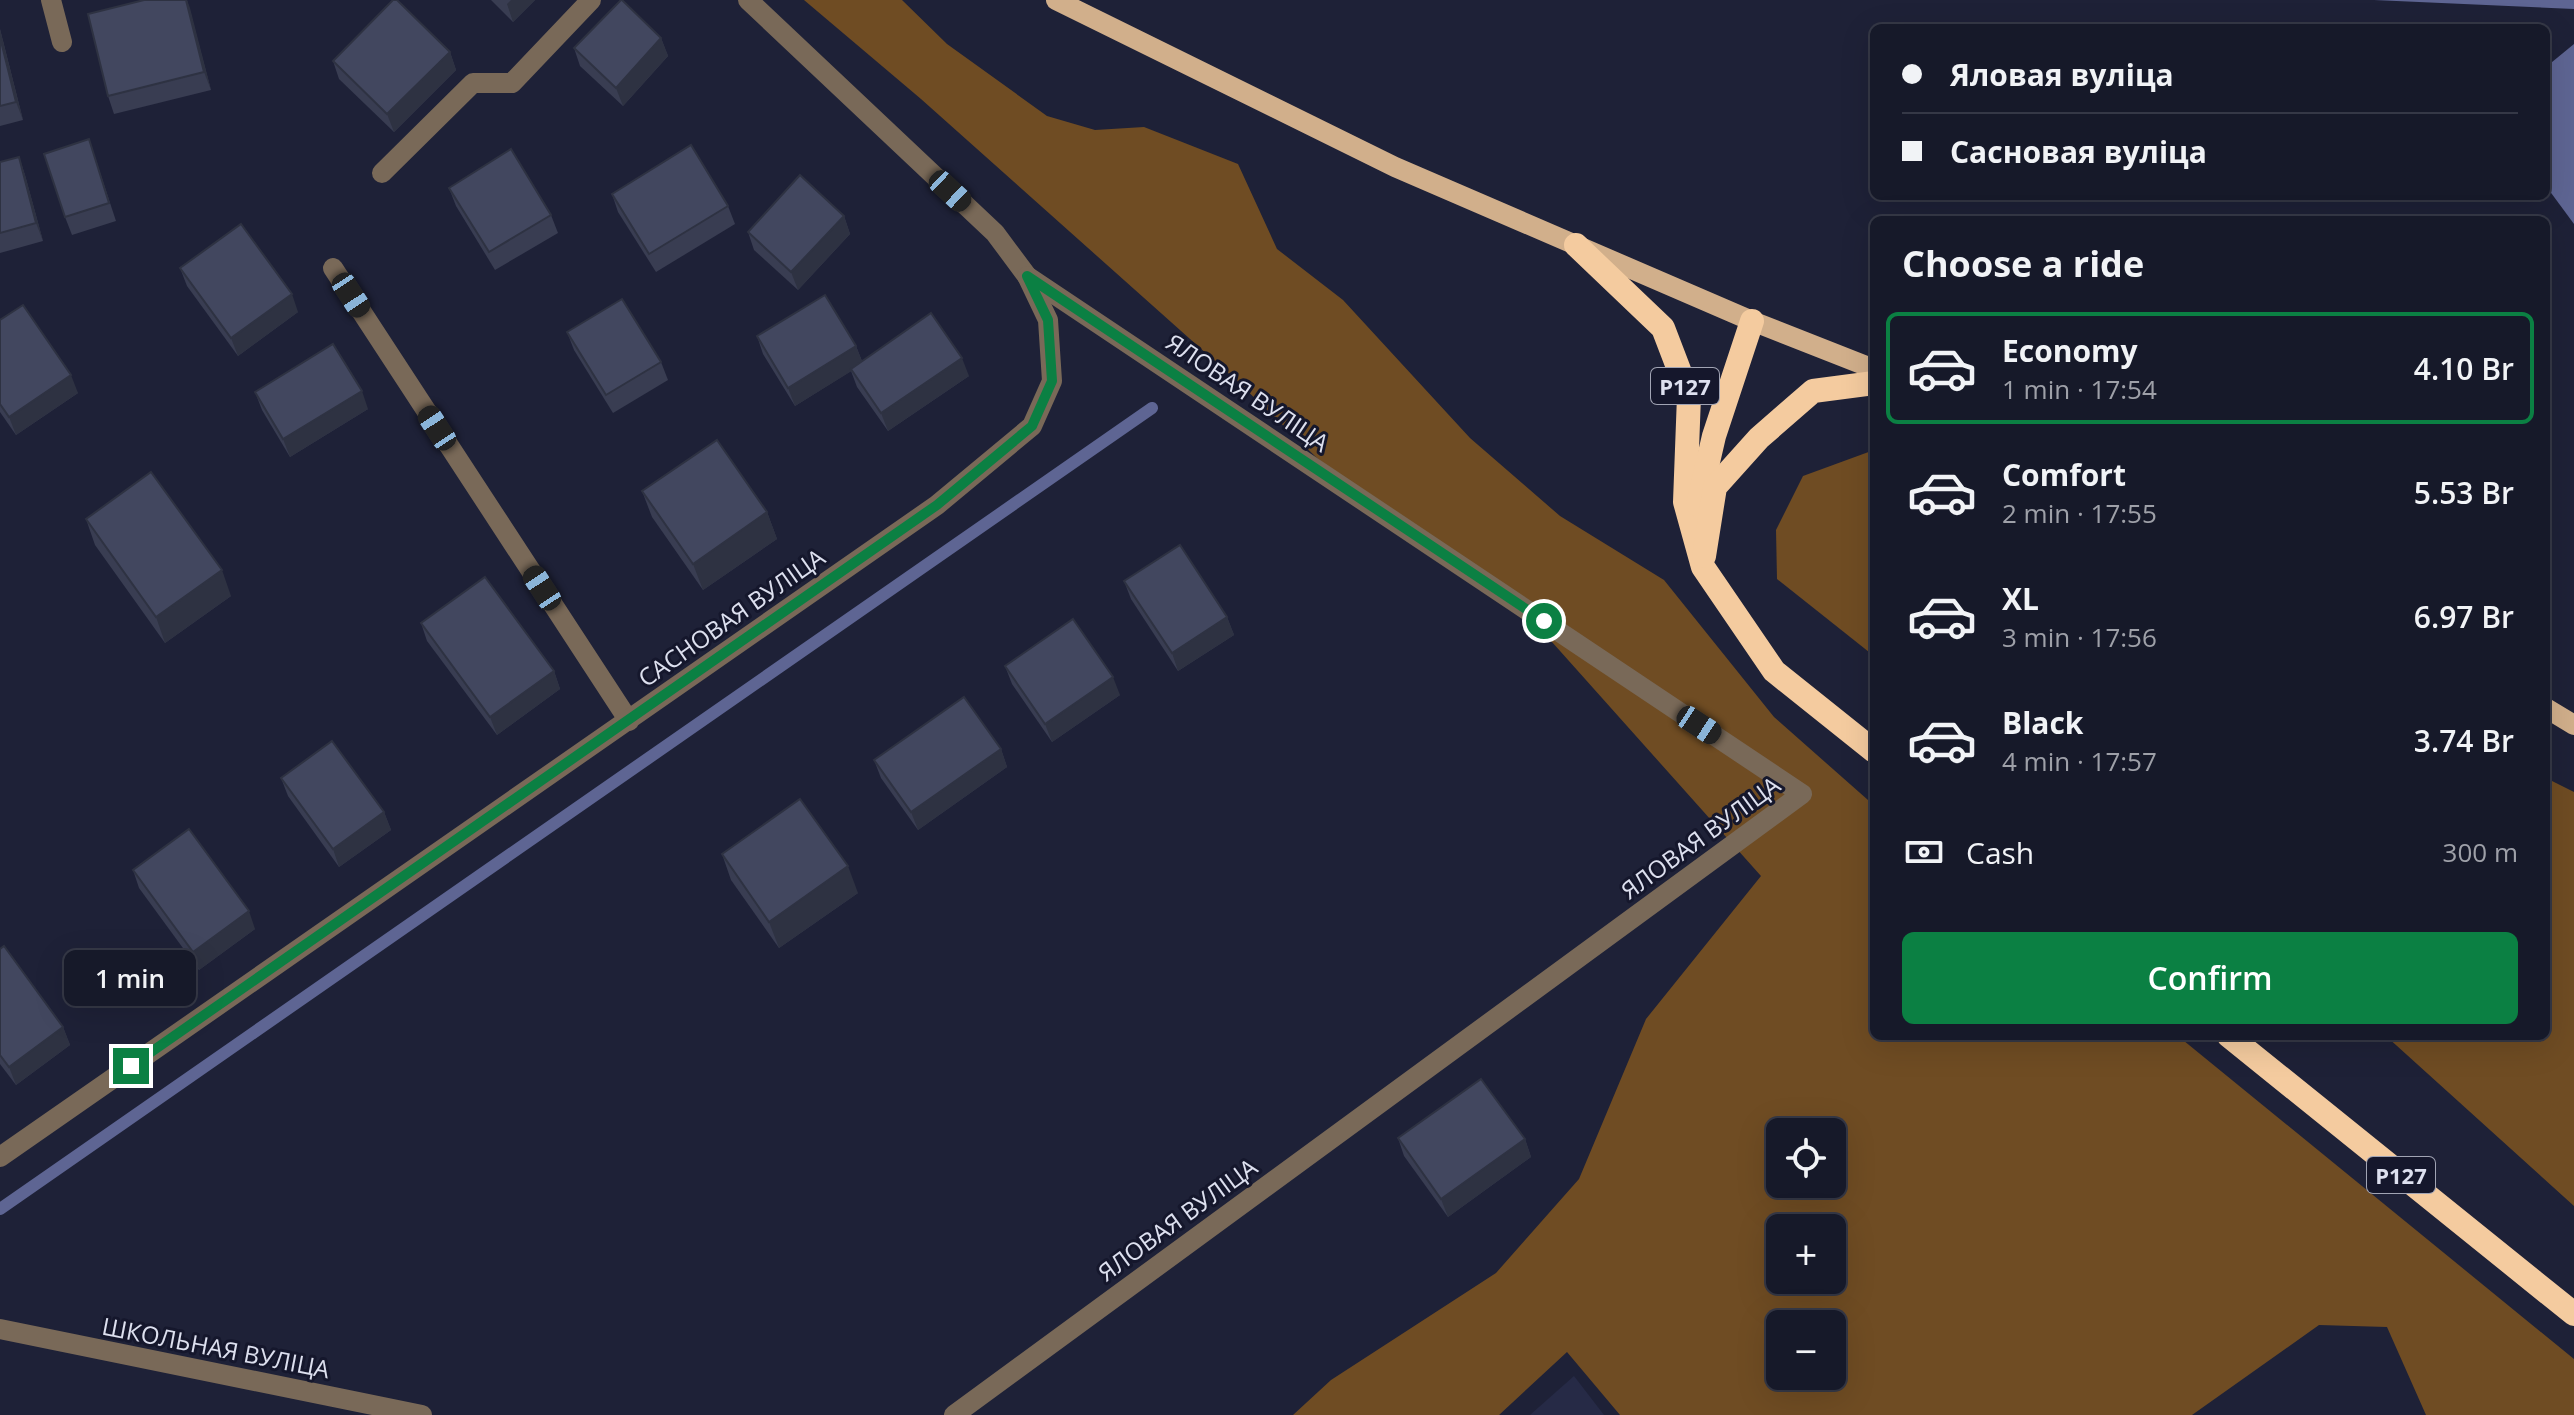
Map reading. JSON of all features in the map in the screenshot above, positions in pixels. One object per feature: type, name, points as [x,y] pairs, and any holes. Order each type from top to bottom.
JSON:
[{"type":"highway","name":"Р127","points":[[1576,245],[1663,328],[1689,396],[1685,502],[1703,567],[1774,671],[1870,748]]},
{"type":"highway","name":"Р127","points":[[1703,567],[1697,507],[1714,436],[1752,321]]},
{"type":"highway","points":[[1703,567],[1715,487],[1759,438],[1813,391],[1870,384]]},
{"type":"highway","name":"Р127","points":[[2234,1040],[2574,1314]]},
{"type":"main road","name":"Р127","points":[[1056,0],[1395,167],[1752,321],[1870,367]]},
{"type":"main road","points":[[2550,710],[2574,725]]},
{"type":"street","points":[[51,0],[62,42]]},
{"type":"street","points":[[382,173],[473,83],[512,83],[591,0]]},
{"type":"street","name":"САСНОВАЯ ВУЛІЦА","points":[[0,1157],[937,505],[1032,426],[1052,381],[1048,320],[1027,276],[995,233],[748,0]]},
{"type":"street","points":[[333,268],[629,721]]},
{"type":"street","name":"ЯЛОВАЯ ВУЛІЦА","points":[[954,1415],[1802,794],[1027,276]]},
{"type":"street","name":"ШКОЛЬНАЯ ВУЛІЦА","points":[[0,1329],[422,1415]]},
{"type":"shaded area","points":[[804,0],[902,0],[947,44],[1047,116],[1095,130],[1144,127],[1238,164],[1277,249],[1343,300],[1470,438],[1560,516],[1664,580],[1774,717],[1868,800],[1870,1040],[2183,1040],[2574,1359],[2574,1415],[2426,1415],[2387,1327],[2319,1325],[2192,1415],[1620,1415],[1567,1352],[1499,1415],[1293,1415],[1331,1380],[1496,1273],[1579,1179],[1646,1019],[1761,876],[1552,642],[1317,458],[1236,380],[921,99]]},
{"type":"shaded area","points":[[2374,0],[2574,0],[2574,9]]},
{"type":"shaded area","points":[[2574,44],[2574,224],[2550,191],[2550,64]]},
{"type":"shaded area","points":[[1870,451],[1870,653],[1777,579],[1776,530],[1803,476]]},
{"type":"shaded area","points":[[2550,780],[2574,792],[2574,1206],[2390,1040],[2550,1040]]},
{"type":"shaded area","points":[[1574,1376],[1604,1415],[1530,1415]]},
{"type":"building","points":[[144,0],[186,0],[204,72],[108,96],[88,14]]},
{"type":"building","points":[[393,0],[397,0],[450,52],[387,114],[333,61]]},
{"type":"building","points":[[621,0],[661,38],[616,88],[574,48]]},
{"type":"building","points":[[0,37],[16,102],[0,106]]},
{"type":"building","points":[[89,139],[109,203],[65,217],[44,154]]},
{"type":"building","points":[[691,145],[728,206],[649,254],[612,194]]},
{"type":"building","points":[[511,149],[551,215],[489,252],[449,188]]},
{"type":"building","points":[[19,157],[36,223],[0,233],[0,162]]},
{"type":"building","points":[[800,175],[844,216],[791,272],[748,232]]},
{"type":"building","points":[[241,224],[292,294],[231,338],[180,268]]},
{"type":"building","points":[[825,295],[856,346],[788,388],[757,336]]},
{"type":"building","points":[[622,299],[661,362],[606,395],[567,332]]},
{"type":"building","points":[[23,305],[71,375],[9,417],[0,404],[0,320]]},
{"type":"building","points":[[931,313],[962,358],[881,413],[851,369]]},
{"type":"building","points":[[333,344],[362,391],[283,439],[255,392]]},
{"type":"building","points":[[717,440],[767,512],[693,564],[642,491]]},
{"type":"building","points":[[151,472],[222,570],[156,617],[86,519]]},
{"type":"building","points":[[1180,545],[1227,617],[1172,653],[1124,581]]},
{"type":"building","points":[[485,577],[554,671],[490,717],[421,623]]},
{"type":"building","points":[[1073,619],[1113,677],[1045,724],[1005,666]]},
{"type":"building","points":[[964,697],[1001,749],[911,812],[874,760]]},
{"type":"building","points":[[332,741],[384,812],[333,849],[281,778]]},
{"type":"building","points":[[800,799],[848,866],[769,922],[722,854]]},
{"type":"building","points":[[189,829],[249,911],[193,952],[133,870]]},
{"type":"building","points":[[4,946],[63,1027],[9,1067],[0,1055],[0,949]]},
{"type":"building","points":[[1481,1079],[1525,1139],[1441,1199],[1398,1138]]},
{"type":"waterway","points":[[0,1209],[1152,408]]},
{"type":"route","points":[[131,1066],[937,505],[1032,426],[1052,381],[1048,320],[1027,276],[1544,621]]}]
